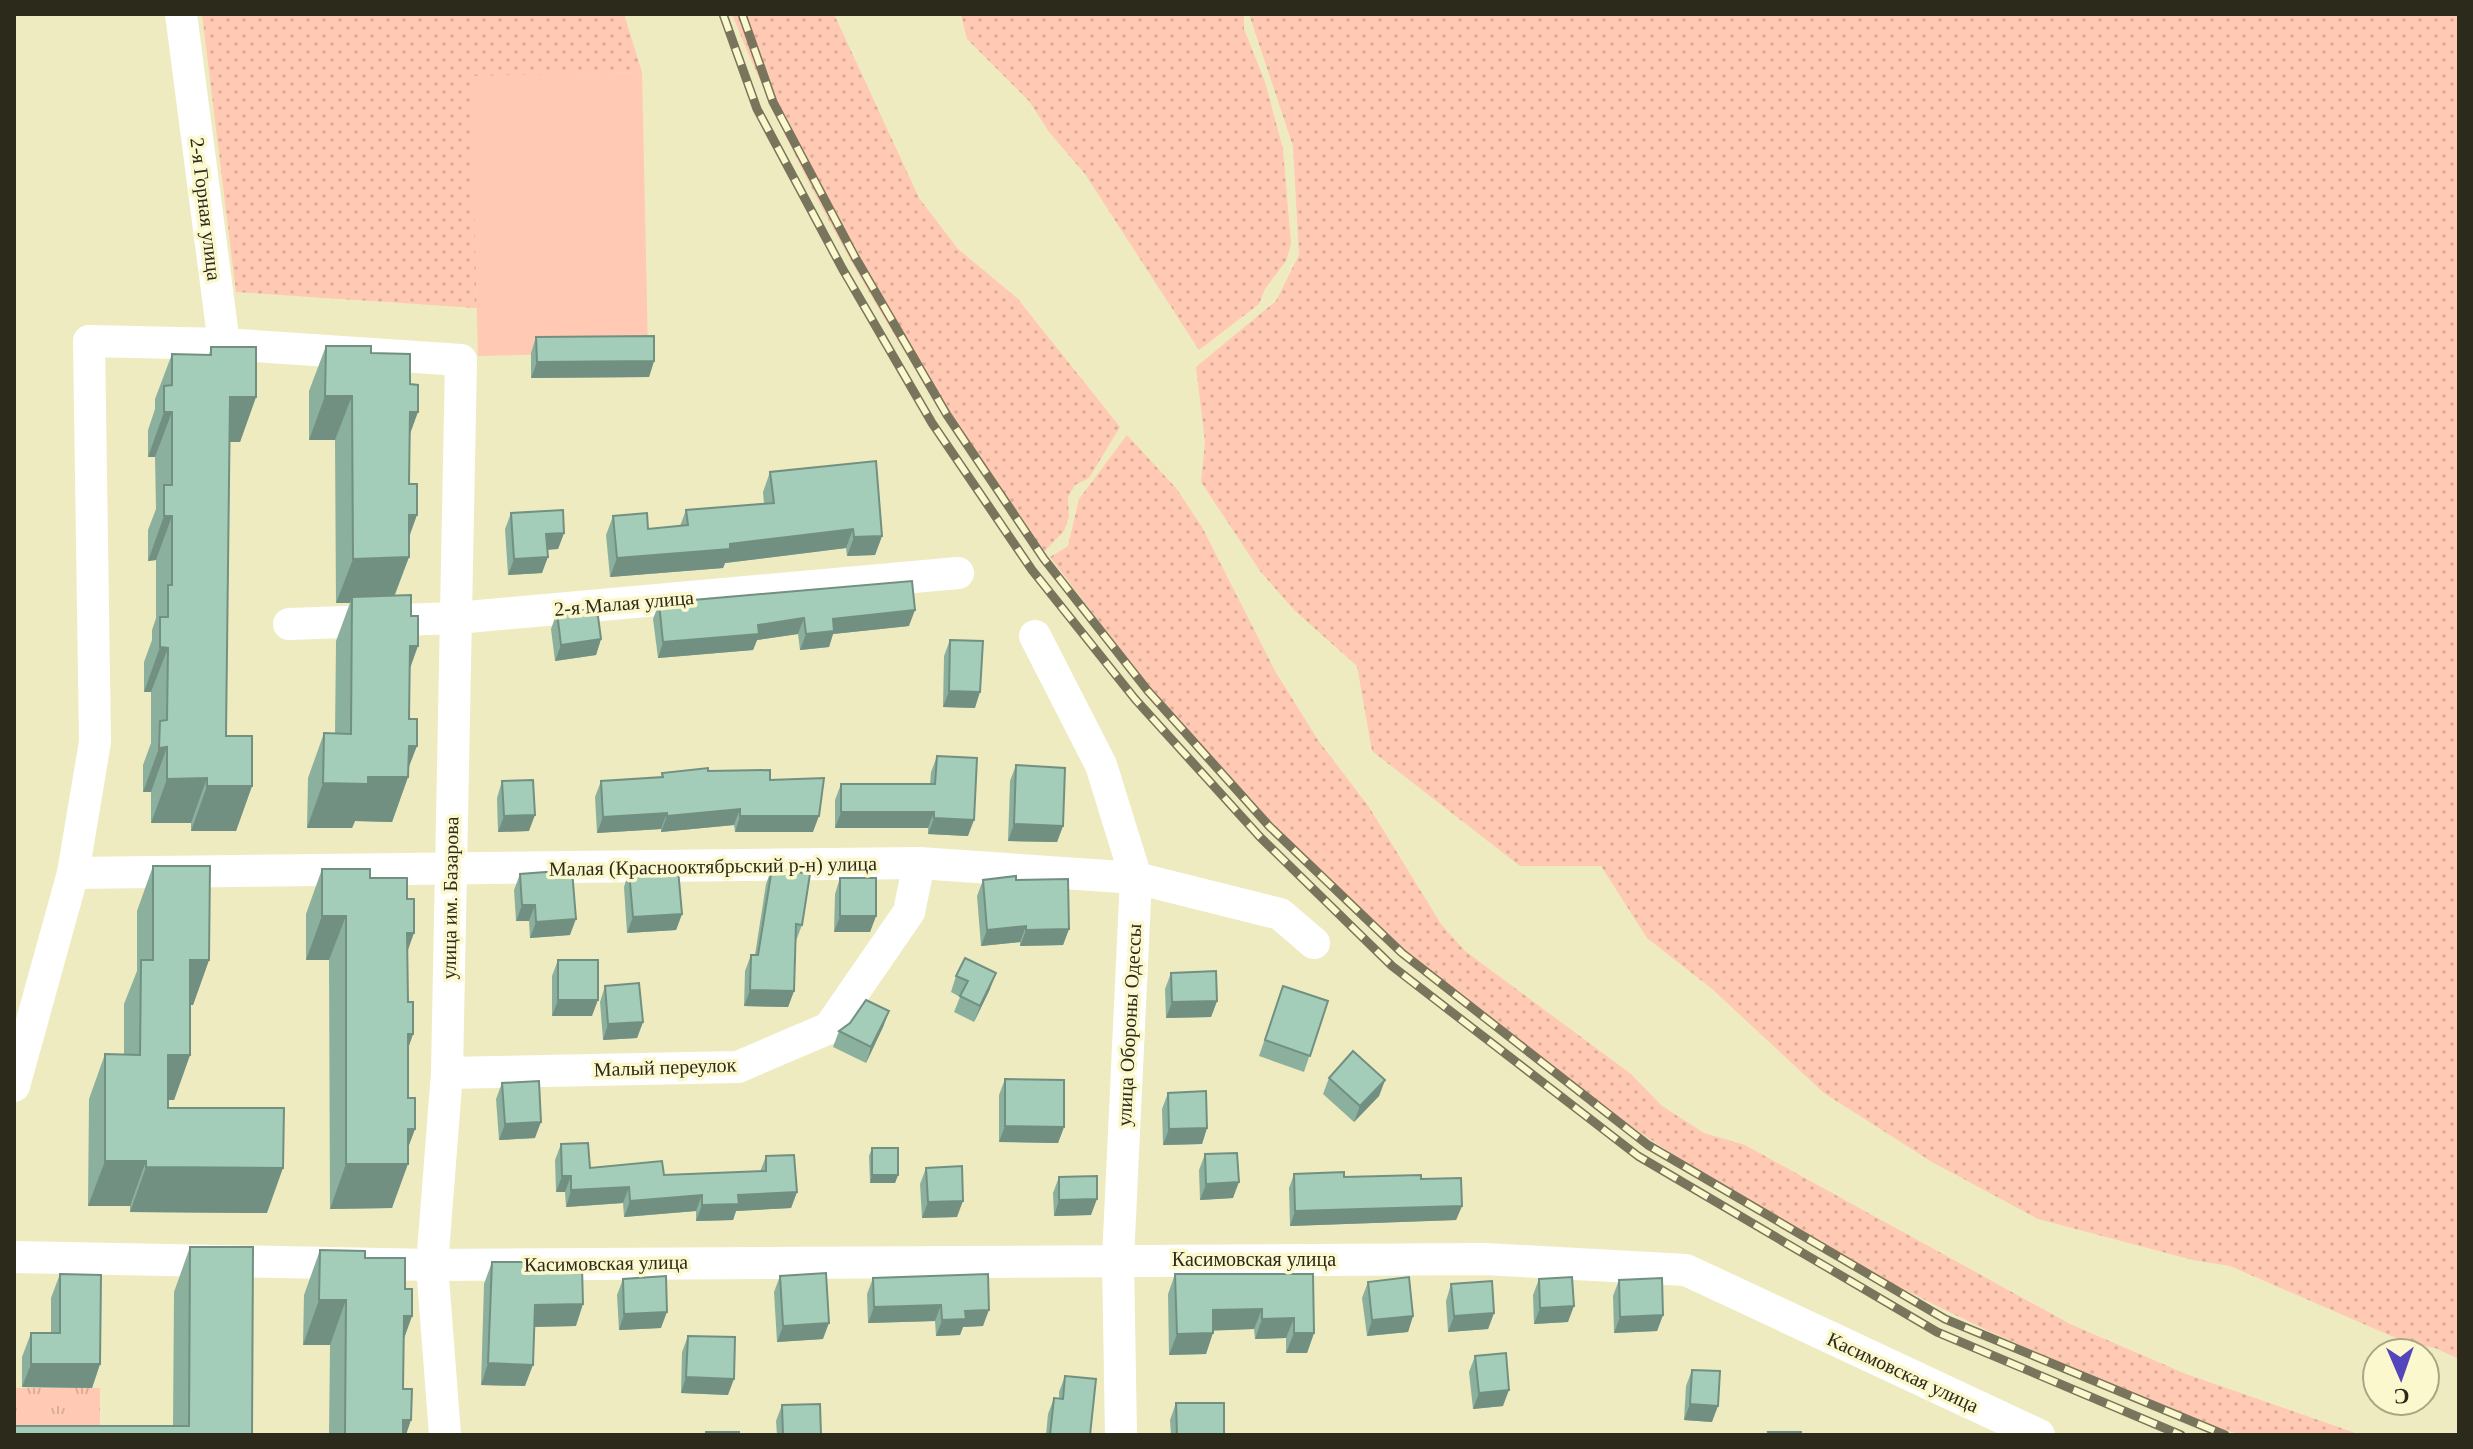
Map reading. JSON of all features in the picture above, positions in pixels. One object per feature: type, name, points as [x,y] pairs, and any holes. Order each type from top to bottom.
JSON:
[{"type":"street","name":"2-я Горная улица","points":[[181,14],[224,344]]},
{"type":"street","points":[[14,1086],[73,873],[95,742],[89,341],[224,344]]},
{"type":"street","name":"улица им. Базарова","points":[[224,344],[461,360],[447,1073],[432,1265],[445,1435]]},
{"type":"street","name":"2-я Малая улица","points":[[289,624],[456,618],[958,573]]},
{"type":"street","name":"улица Обороны Одессы","points":[[1035,636],[1101,765],[1136,878],[1118,1259],[1121,1435]]},
{"type":"street","name":"Малая (Краснооктябрьский р-н) улица","points":[[73,873],[289,873],[919,863],[1136,878],[1280,914],[1314,943]]},
{"type":"street","name":"Малый переулок","points":[[447,1073],[738,1067],[829,1028],[909,912],[919,863]]},
{"type":"street","name":"Касимовская улица","points":[[14,1257],[432,1265],[1485,1259],[1686,1270],[2039,1435]]},
{"type":"green space","points":[[202,14],[624,14],[642,72],[472,77],[477,308],[236,292]]},
{"type":"green space","points":[[732,14],[834,14],[919,198],[958,249],[1017,298],[1120,427],[1089,478],[1075,485],[1068,497],[1069,517],[1064,531],[1043,553],[953,426],[870,294],[796,156]]},
{"type":"green space","points":[[961,14],[1244,14],[1244,29],[1265,82],[1283,149],[1291,244],[1286,261],[1265,289],[1259,304],[1199,350],[1085,174],[1049,132],[1029,101],[967,39]]},
{"type":"green space","points":[[1249,14],[2459,14],[2459,1359],[2441,1351],[2441,1337],[2393,1337],[2230,1266],[2193,1260],[2038,1219],[1932,1162],[1824,1093],[1711,988],[1647,938],[1601,866],[1520,866],[1372,751],[1357,666],[1294,610],[1260,571],[1201,482],[1205,442],[1196,367],[1276,301],[1299,255],[1293,146]]},
{"type":"green space","points":[[642,72],[648,352],[478,356],[471,76]]},
{"type":"green space","points":[[1127,435],[1176,488],[1202,527],[1275,671],[1318,740],[1369,807],[1441,924],[1465,951],[1631,1074],[1662,1106],[1704,1133],[1745,1145],[2070,1324],[2186,1374],[2361,1435],[2275,1437],[2232,1432],[2175,1412],[1996,1334],[1893,1284],[1792,1228],[1694,1168],[1599,1104],[1506,1035],[1417,962],[1331,885],[1255,809],[1149,685],[1050,557],[1068,546],[1079,499]]},
{"type":"green space","points":[[14,1388],[100,1388],[100,1435],[14,1435]]},
{"type":"building","points":[[654,336],[654,361],[537,362],[536,337]]},
{"type":"building","points":[[326,346],[371,346],[371,353],[410,354],[410,384],[418,385],[418,412],[410,412],[409,484],[417,484],[417,515],[409,515],[409,557],[353,559],[352,396],[325,396]]},
{"type":"building","points":[[211,347],[256,347],[256,397],[230,397],[226,736],[252,736],[252,786],[207,786],[207,778],[167,779],[167,747],[159,748],[160,721],[167,720],[168,648],[160,647],[160,617],[168,617],[168,585],[172,585],[172,516],[164,516],[164,485],[172,485],[172,412],[164,412],[164,386],[172,385],[172,354],[211,355]]},
{"type":"building","points":[[876,461],[882,536],[854,537],[853,529],[730,544],[730,549],[617,558],[613,516],[647,513],[648,529],[688,525],[686,510],[774,503],[770,472]]},
{"type":"building","points":[[563,510],[564,533],[546,534],[548,557],[514,559],[511,513]]},
{"type":"building","points":[[912,581],[915,610],[833,619],[834,631],[806,634],[804,618],[758,625],[759,634],[663,642],[659,603]]},
{"type":"building","points":[[411,595],[411,616],[418,616],[418,646],[410,646],[409,719],[417,719],[417,746],[409,746],[408,777],[368,777],[368,784],[323,783],[324,733],[351,734],[352,597]]},
{"type":"building","points":[[597,609],[601,639],[561,645],[557,612]]},
{"type":"building","points":[[950,640],[983,641],[980,692],[949,691]]},
{"type":"building","points":[[937,756],[977,758],[974,820],[934,818],[934,812],[841,812],[841,784],[935,784]]},
{"type":"building","points":[[1016,765],[1065,768],[1063,826],[1014,824]]},
{"type":"building","points":[[708,768],[708,771],[770,770],[770,780],[824,778],[819,816],[740,816],[740,809],[667,816],[667,813],[603,817],[601,781],[663,777],[662,773]]},
{"type":"building","points":[[533,780],[535,815],[504,816],[502,781]]},
{"type":"building","points":[[153,866],[210,866],[209,960],[190,960],[190,1055],[168,1055],[168,1108],[284,1108],[283,1168],[146,1167],[146,1161],[105,1161],[105,1054],[140,1055],[141,960],[153,960]]},
{"type":"building","points":[[772,868],[810,874],[802,925],[796,924],[794,991],[750,990],[751,955],[758,955]]},
{"type":"building","points":[[322,869],[370,869],[370,878],[407,878],[407,899],[414,899],[414,933],[407,933],[408,1002],[413,1002],[413,1034],[408,1034],[408,1098],[415,1098],[415,1129],[408,1129],[408,1164],[346,1164],[346,916],[322,916]]},
{"type":"building","points":[[678,869],[682,914],[633,917],[629,871]]},
{"type":"building","points":[[572,870],[576,919],[536,922],[535,905],[522,905],[520,874]]},
{"type":"building","points":[[1016,876],[1016,880],[1068,879],[1069,929],[1026,930],[1026,926],[987,930],[983,880]]},
{"type":"building","points":[[840,878],[876,878],[876,916],[840,916]]},
{"type":"building","points":[[965,958],[996,973],[980,1006],[960,996],[968,981],[956,976]]},
{"type":"building","points":[[558,960],[598,960],[598,1000],[558,1000]]},
{"type":"building","points":[[1216,971],[1217,1001],[1172,1002],[1171,973]]},
{"type":"building","points":[[639,983],[643,1022],[608,1024],[605,986]]},
{"type":"building","points":[[1283,986],[1328,1001],[1310,1056],[1265,1040]]},
{"type":"building","points":[[866,1000],[889,1011],[871,1047],[839,1031],[850,1023]]},
{"type":"building","points":[[1353,1051],[1385,1080],[1360,1106],[1329,1078]]},
{"type":"building","points":[[1005,1079],[1064,1080],[1064,1127],[1005,1126]]},
{"type":"building","points":[[539,1081],[541,1122],[505,1124],[502,1083]]},
{"type":"building","points":[[1206,1091],[1207,1128],[1169,1129],[1168,1093]]},
{"type":"building","points":[[588,1143],[590,1168],[662,1161],[664,1175],[766,1171],[766,1156],[794,1155],[797,1192],[738,1195],[739,1204],[702,1205],[702,1195],[630,1201],[629,1187],[571,1190],[571,1176],[562,1176],[561,1144]]},
{"type":"building","points":[[872,1148],[898,1148],[898,1175],[872,1175]]},
{"type":"building","points":[[1237,1153],[1239,1182],[1206,1184],[1205,1154]]},
{"type":"building","points":[[962,1166],[963,1201],[928,1202],[926,1168]]},
{"type":"building","points":[[1344,1172],[1344,1177],[1421,1175],[1421,1179],[1461,1178],[1462,1206],[1295,1211],[1294,1174]]},
{"type":"building","points":[[1097,1176],[1097,1199],[1059,1200],[1059,1177]]},
{"type":"building","points":[[190,1247],[253,1247],[252,1435],[14,1435],[14,1426],[189,1426]]},
{"type":"building","points":[[320,1250],[365,1251],[365,1258],[405,1258],[405,1289],[412,1289],[412,1316],[404,1316],[403,1389],[412,1389],[411,1420],[403,1420],[403,1435],[345,1435],[346,1300],[319,1300]]},
{"type":"building","points":[[492,1262],[524,1262],[524,1269],[582,1267],[583,1304],[535,1305],[533,1365],[488,1363]]},
{"type":"building","points":[[826,1273],[829,1323],[783,1326],[780,1276]]},
{"type":"building","points":[[60,1274],[101,1275],[100,1364],[31,1364],[31,1333],[60,1333]]},
{"type":"building","points":[[988,1274],[989,1310],[965,1311],[966,1319],[942,1320],[941,1305],[874,1307],[873,1278]]},
{"type":"building","points":[[1175,1274],[1313,1274],[1314,1333],[1294,1333],[1294,1318],[1262,1319],[1262,1309],[1213,1310],[1213,1333],[1177,1334]]},
{"type":"building","points":[[666,1276],[667,1312],[624,1314],[623,1279]]},
{"type":"building","points":[[1409,1277],[1413,1316],[1372,1320],[1368,1282]]},
{"type":"building","points":[[1572,1277],[1574,1306],[1540,1308],[1539,1279]]},
{"type":"building","points":[[1662,1278],[1663,1315],[1620,1317],[1619,1280]]},
{"type":"building","points":[[1492,1281],[1494,1313],[1454,1316],[1451,1284]]},
{"type":"building","points":[[688,1336],[735,1337],[734,1379],[686,1377]]},
{"type":"building","points":[[1506,1353],[1509,1390],[1479,1393],[1475,1356]]},
{"type":"building","points":[[1692,1370],[1720,1371],[1718,1406],[1690,1404]]},
{"type":"building","points":[[1065,1376],[1096,1379],[1090,1435],[1050,1435],[1054,1398],[1063,1399]]},
{"type":"building","points":[[1176,1403],[1224,1403],[1224,1435],[1177,1435]]},
{"type":"building","points":[[820,1404],[821,1435],[783,1435],[782,1405]]},
{"type":"building","points":[[706,1432],[739,1432],[739,1435],[706,1435]]},
{"type":"building","points":[[1768,1432],[1801,1432],[1801,1435],[1769,1435]]},
{"type":"railway","points":[[723,14],[757,109],[842,268],[932,423],[1032,570],[1135,699],[1260,837],[1392,966],[1638,1156],[1937,1332],[2181,1435]]},
{"type":"railway","points":[[742,14],[773,102],[855,257],[947,415],[1044,559],[1148,691],[1269,826],[1402,953],[1648,1145],[1945,1319],[2225,1435]]}]
